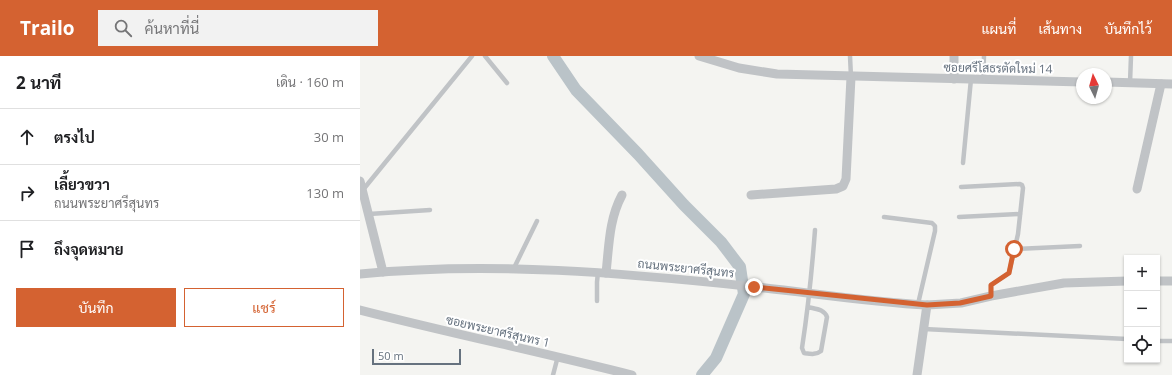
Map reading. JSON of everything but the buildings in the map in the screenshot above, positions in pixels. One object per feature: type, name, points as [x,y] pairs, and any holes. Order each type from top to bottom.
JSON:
[{"type":"street","name":"ซอยศรีโสธรตัดใหม่ 14","points":[[699,56],[739,68],[777,74],[1076,82]]},
{"type":"street","points":[[954,56],[954,79]]},
{"type":"street","points":[[751,195],[836,189],[843,186],[846,179],[851,77]]},
{"type":"street","points":[[1112,82],[1172,84]]},
{"type":"street","points":[[1138,189],[1161,84]]},
{"type":"street","points":[[361,188],[365,210],[383,272]]},
{"type":"street","points":[[602,272],[615,208],[622,194]]},
{"type":"street","name":"ถนนพระยาศรีสุนทร","points":[[360,274],[466,268],[514,268],[602,272],[923,305],[960,303],[1064,283],[1124,281]]},
{"type":"street","points":[[1160,281],[1172,282]]},
{"type":"street","points":[[917,375],[924,329],[923,305]]},
{"type":"street","name":"ซอยพระยาศรีสุนทร 1","points":[[360,310],[438,330],[558,356],[632,375]]},
{"type":"lane","points":[[361,188],[472,56]]},
{"type":"lane","points":[[485,56],[507,83]]},
{"type":"lane","points":[[850,56],[851,77]]},
{"type":"lane","points":[[983,80],[984,56]]},
{"type":"lane","points":[[1130,83],[1131,56]]},
{"type":"lane","points":[[963,163],[971,79]]},
{"type":"lane","points":[[961,187],[1022,185],[1023,188],[1020,214],[1009,273],[991,285],[991,296]]},
{"type":"lane","points":[[365,210],[430,210]]},
{"type":"lane","points":[[959,217],[1020,214]]},
{"type":"lane","points":[[884,217],[932,223],[935,226],[923,305]]},
{"type":"lane","points":[[514,268],[537,220]]},
{"type":"lane","points":[[808,306],[823,311],[827,317],[821,351],[814,354],[804,353],[802,350],[808,306],[810,294],[815,230]]},
{"type":"lane","points":[[1014,249],[1080,246]]},
{"type":"lane","points":[[597,301],[597,282],[602,272]]},
{"type":"lane","points":[[924,329],[1124,339]]},
{"type":"lane","points":[[1160,340],[1172,341]]},
{"type":"lane","points":[[553,375],[558,356]]},
{"type":"waterway","points":[[553,56],[576,90],[638,154],[684,205],[721,242],[740,267],[744,294],[716,358],[702,375]]},
{"type":"route","points":[[754,287],[918,305],[960,303],[991,296],[991,285],[1007,276],[1009,273],[1014,249]]}]
